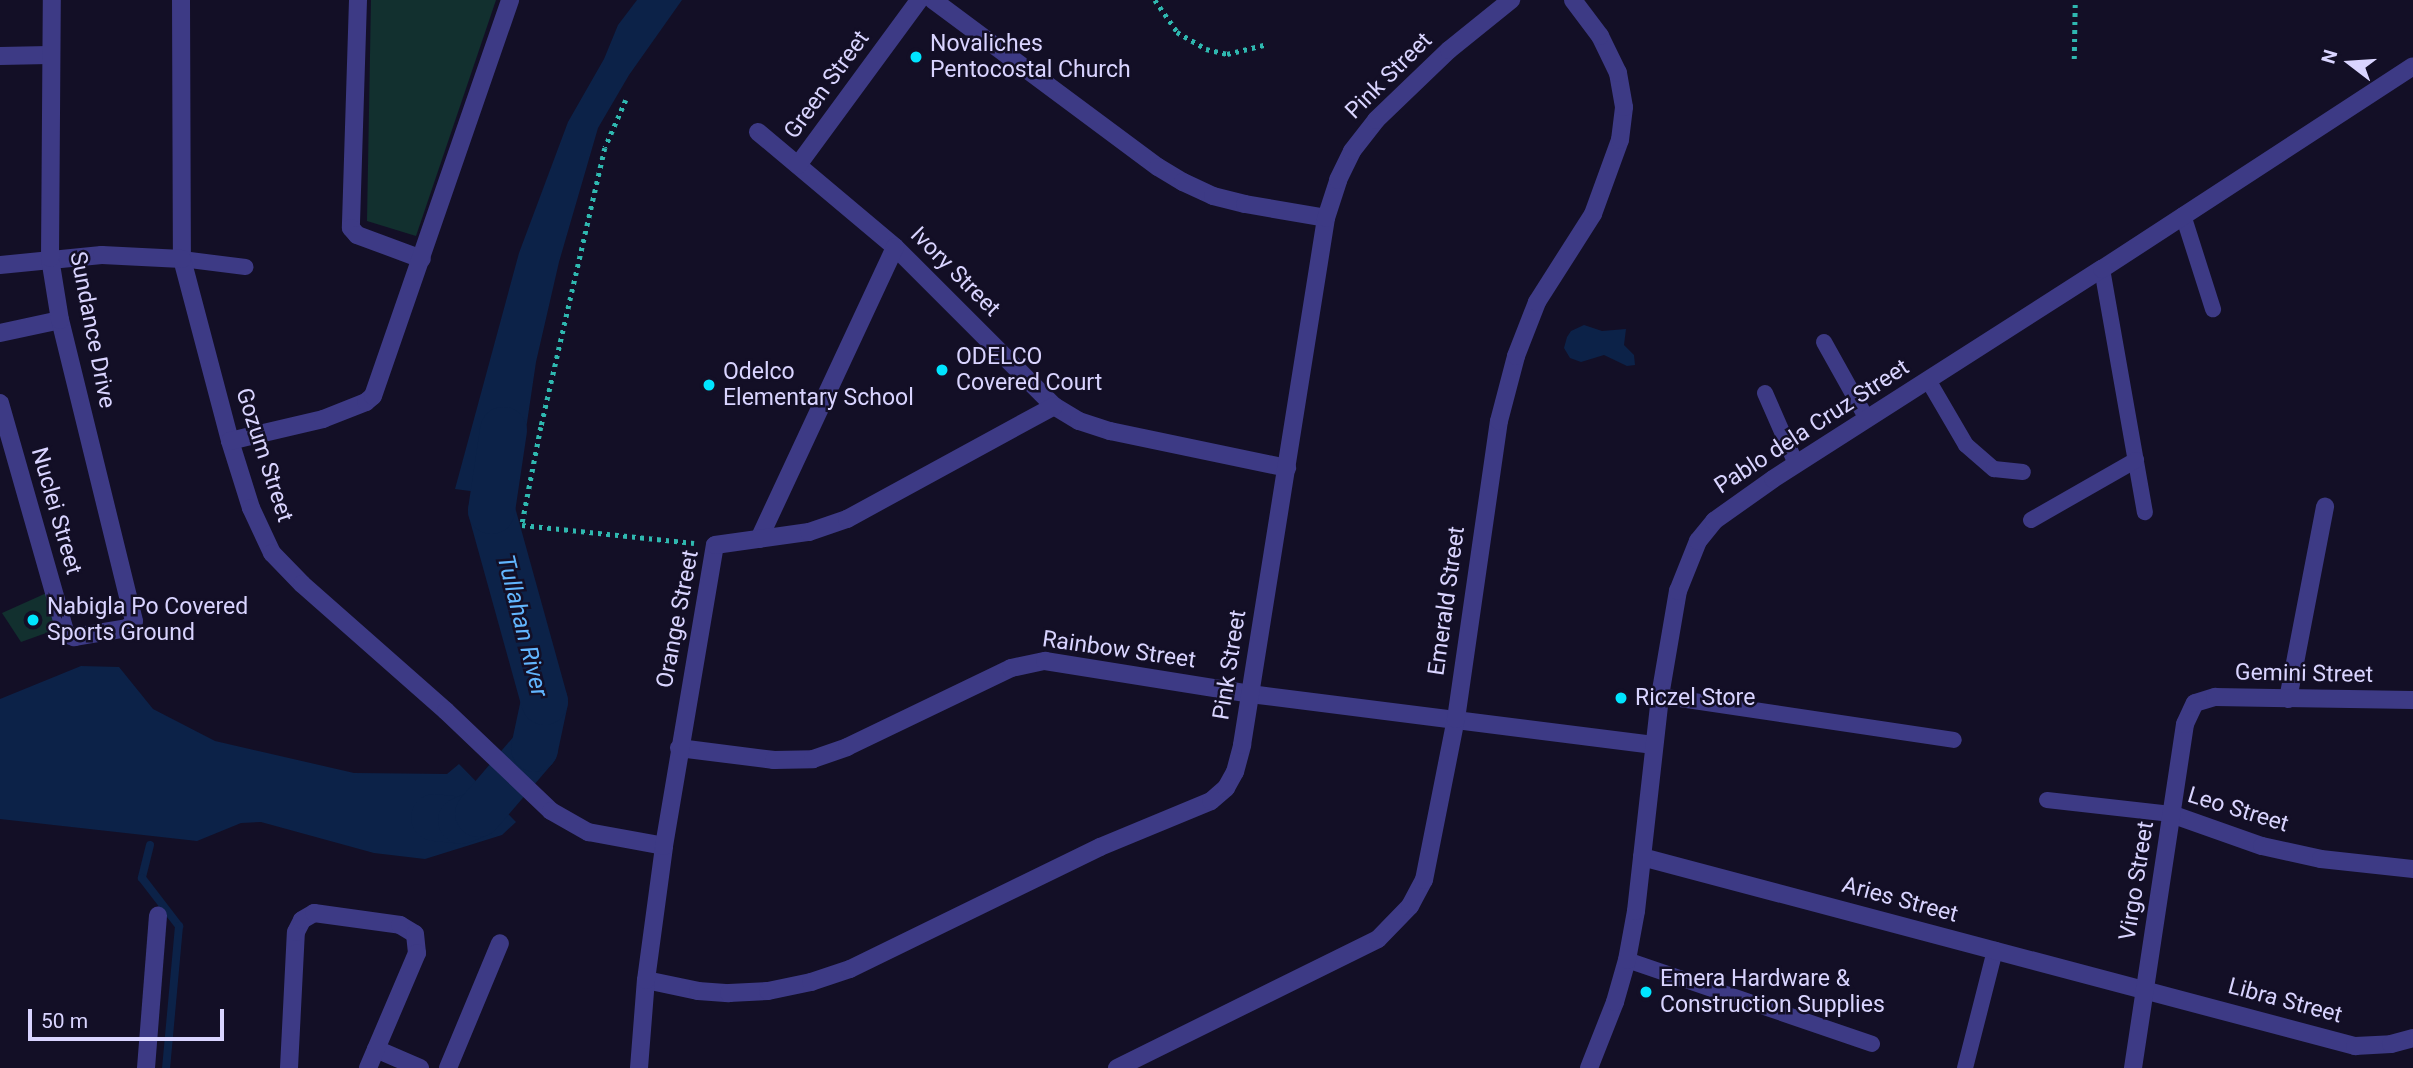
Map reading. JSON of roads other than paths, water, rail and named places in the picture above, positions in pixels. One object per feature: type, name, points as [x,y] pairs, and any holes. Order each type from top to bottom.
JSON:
[{"type":"street","name":"Sundance Drive","points":[[52,0],[49,55],[50,258],[60,320],[134,621],[128,628],[74,636],[66,634]]},
{"type":"street","name":"Gozum Street","points":[[181,0],[182,258],[230,440],[251,508],[272,553],[302,584],[567,822],[588,832],[664,846]]},
{"type":"street","points":[[358,0],[351,228],[357,235],[422,259]]},
{"type":"street","points":[[230,440],[323,419],[373,397],[510,0]]},
{"type":"street","name":"Green Street","points":[[799,165],[919,0]]},
{"type":"street","points":[[933,0],[1158,167],[1183,182],[1213,196],[1326,218]]},
{"type":"street","name":"Pink Street","points":[[646,980],[698,991],[729,993],[768,991],[811,982],[850,969],[1100,847],[1210,801],[1226,788],[1235,772],[1250,694],[1326,218],[1338,180],[1352,150],[1376,120],[1449,50],[1511,0]]},
{"type":"street","name":"Emerald Street","points":[[1117,1068],[1378,939],[1410,906],[1424,880],[1456,719],[1499,421],[1516,356],[1537,302],[1593,214],[1620,139],[1623,107],[1618,73],[1600,36],[1573,0]]},
{"type":"street","points":[[0,57],[49,55]]},
{"type":"street","name":"Pablo dela Cruz Street","points":[[1590,1068],[1615,1002],[1627,960],[1642,857],[1660,696],[1678,591],[1698,541],[1714,522],[1737,502],[2102,270],[2413,66]]},
{"type":"street","name":"Ivory Street","points":[[758,132],[895,247],[1054,406],[1079,421],[1110,431],[1287,468]]},
{"type":"street","points":[[759,539],[895,247]]},
{"type":"street","points":[[0,265],[102,255],[182,258]]},
{"type":"street","points":[[0,333],[60,320]]},
{"type":"street","name":"Nuclei Street","points":[[0,403],[66,634]]},
{"type":"street","name":"Orange Street","points":[[639,1068],[646,980],[678,748],[715,545],[809,532],[847,520],[1054,406]]},
{"type":"street","points":[[2288,699],[2325,508]]},
{"type":"street","name":"Rainbow Street","points":[[678,748],[774,760],[813,759],[847,747],[1028,663],[1064,663],[1250,694],[1654,745]]},
{"type":"street","name":"Gemini Street","points":[[2196,703],[2215,697],[2413,700]]},
{"type":"street","name":"Virgo Street","points":[[2133,1068],[2185,724],[2196,703]]},
{"type":"street","name":"Leo Street","points":[[2171,814],[2262,846],[2309,856],[2413,869]]},
{"type":"street","name":"Aries Street","points":[[1642,857],[2145,989]]},
{"type":"street","points":[[289,1068],[296,932],[302,920],[313,913],[400,925],[415,934],[417,953],[368,1068]]},
{"type":"street","points":[[146,1068],[158,915]]},
{"type":"street","points":[[448,1068],[500,943]]},
{"type":"street","name":"Libra Street","points":[[2145,989],[2355,1046],[2391,1044],[2413,1038]]},
{"type":"street","points":[[376,1049],[420,1068]]},
{"type":"lane","points":[[2183,215],[2213,309]]},
{"type":"lane","points":[[182,258],[246,267]]},
{"type":"lane","points":[[2102,270],[2145,512]]},
{"type":"lane","points":[[1824,342],[1867,419]]},
{"type":"lane","points":[[1928,380],[1966,445],[1994,469],[2023,472]]},
{"type":"lane","points":[[1765,393],[1796,464]]},
{"type":"lane","points":[[2031,520],[2136,460]]},
{"type":"lane","points":[[1660,696],[1954,740]]},
{"type":"lane","name":"Leo Street","points":[[2047,800],[2171,814]]},
{"type":"lane","points":[[1965,1068],[1995,950]]},
{"type":"lane","points":[[1627,960],[1872,1044]]},
{"type":"water","points":[[637,0],[682,0],[629,75],[598,128],[559,262],[536,362],[516,497],[455,489],[519,253],[568,122],[604,59],[618,25]]},
{"type":"water","points":[[1584,325],[1602,331],[1626,329],[1624,345],[1634,355],[1635,365],[1627,366],[1604,355],[1581,362],[1570,358],[1564,348],[1567,337],[1571,331]]},
{"type":"water","points":[[81,666],[119,667],[153,709],[215,741],[354,773],[447,774],[459,764],[516,822],[502,835],[425,859],[374,853],[261,822],[241,823],[197,841],[0,819],[0,699]]},
{"type":"waterway","name":"Tullahan River","points":[[434,817],[461,820],[478,813],[534,748],[544,701],[491,510],[503,430]]},
{"type":"waterway","points":[[150,845],[142,878],[179,926],[166,1068]]},
{"type":"place","name":"Novaliches Pentocostal Church","points":[[916,57]]},
{"type":"place","name":"ODELCO Covered Court","points":[[942,370]]},
{"type":"place","name":"Odelco Elementary School","points":[[709,385]]},
{"type":"place","name":"Nabigla Po Covered Sports Ground","points":[[33,620]]},
{"type":"place","name":"Riczel Store","points":[[1621,698]]},
{"type":"place","name":"Emera Hardware & Construction Supplies","points":[[1646,992]]}]
